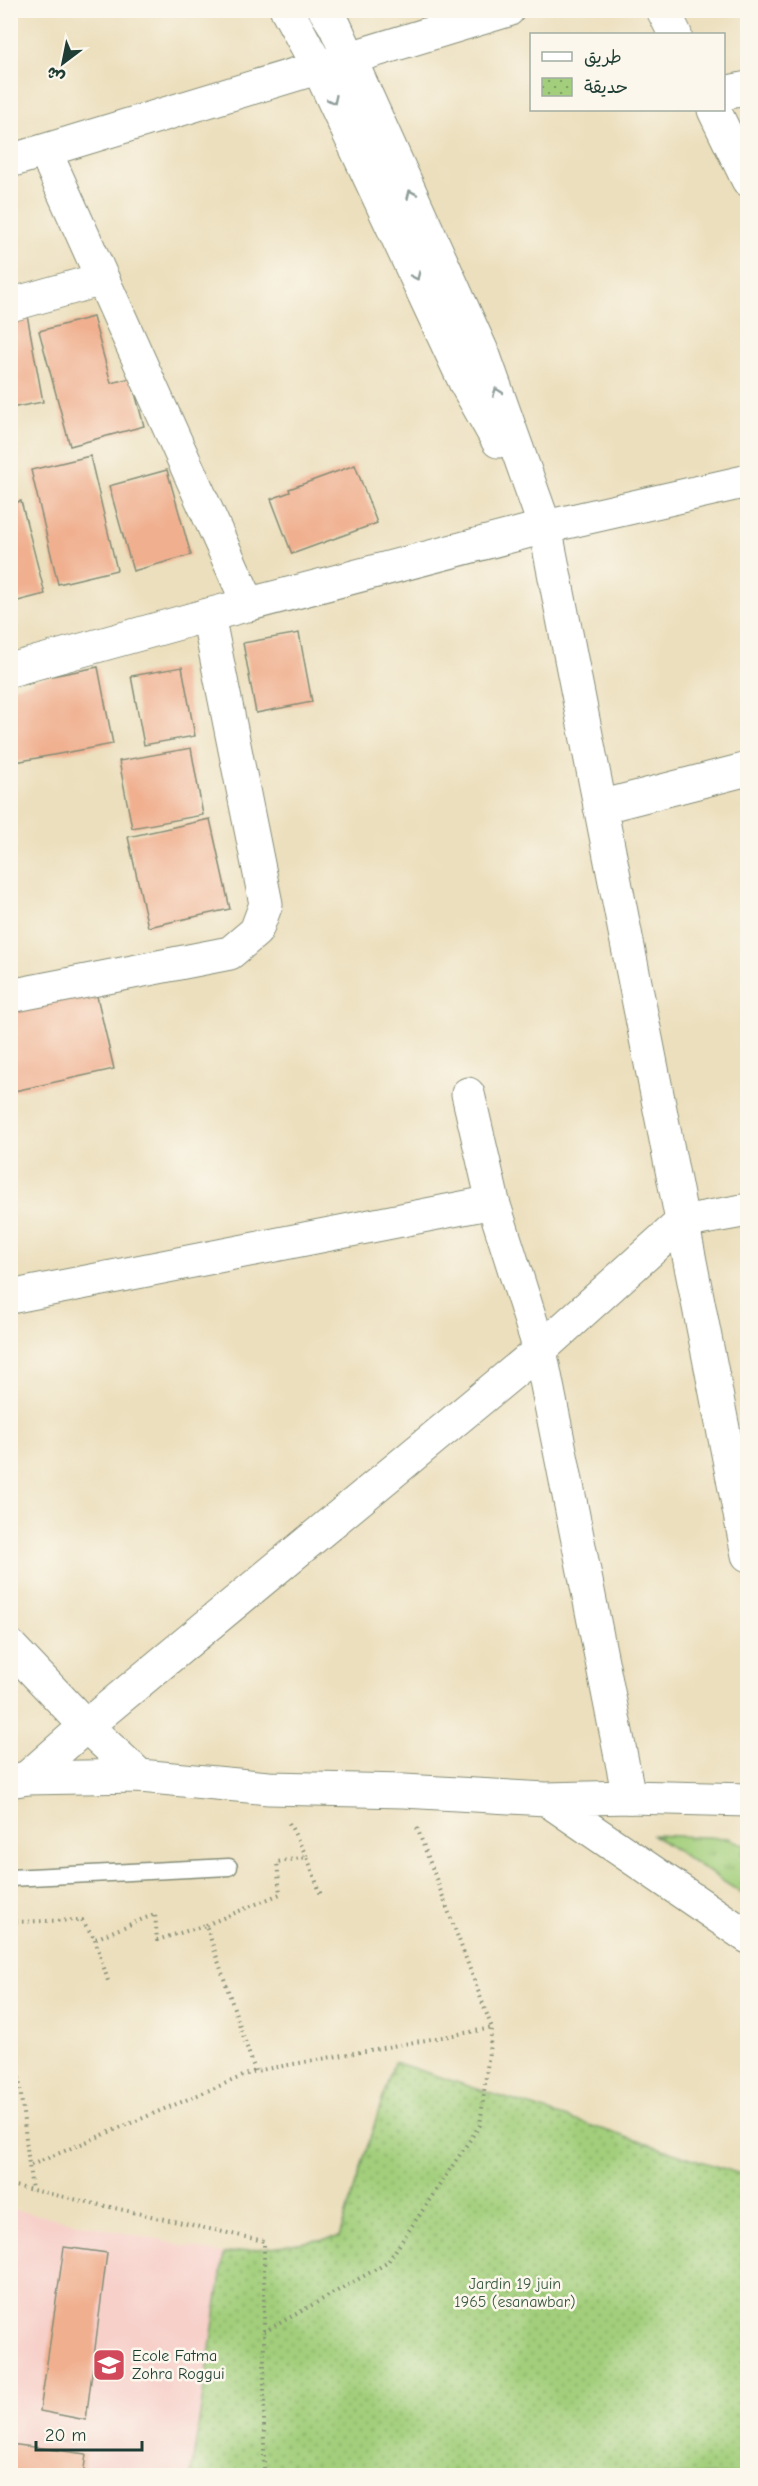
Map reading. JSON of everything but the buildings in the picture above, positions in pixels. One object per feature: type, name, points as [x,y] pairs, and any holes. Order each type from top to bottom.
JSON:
[{"type":"street","points":[[287,10],[319,69],[466,384],[545,527]]},
{"type":"street","points":[[325,10],[350,58],[484,356],[545,527],[747,1555]]},
{"type":"street","points":[[10,161],[508,10]]},
{"type":"street","points":[[663,10],[674,33]]},
{"type":"street","points":[[725,93],[747,88]]},
{"type":"street","points":[[714,111],[747,180]]},
{"type":"street","points":[[45,150],[249,605]]},
{"type":"street","points":[[10,305],[102,279]]},
{"type":"street","points":[[10,670],[208,615],[545,527],[747,481]]},
{"type":"street","points":[[10,996],[230,953],[256,931],[266,904],[208,615]]},
{"type":"street","points":[[600,807],[747,769]]},
{"type":"street","points":[[468,1094],[493,1202],[540,1350],[629,1797]]},
{"type":"street","points":[[10,1298],[493,1202]]},
{"type":"street","points":[[19,1780],[540,1350],[682,1222],[747,1210]]},
{"type":"street","points":[[10,1646],[86,1726],[140,1776]]},
{"type":"street","points":[[19,1780],[140,1776],[269,1788],[404,1791],[546,1799],[629,1797],[747,1800]]},
{"type":"street","points":[[546,1799],[747,1937]]},
{"type":"lane","points":[[10,1878],[229,1867]]},
{"type":"path","points":[[264,2332],[387,2263],[480,2126],[492,2028],[404,1791]]},
{"type":"path","points":[[95,1939],[155,1914],[157,1940],[206,1925],[280,1894],[278,1862],[307,1857],[321,1895]]},
{"type":"path","points":[[10,1922],[82,1920],[95,1939],[108,1981]]},
{"type":"path","points":[[206,1925],[255,2071]]},
{"type":"path","points":[[10,2000],[31,2165],[32,2191]]},
{"type":"path","points":[[31,2165],[255,2071],[492,2028]]},
{"type":"path","points":[[10,2185],[264,2241],[264,2475]]},
{"type":"shaded area","name":"Ecole Fatma Zohra Roggui","points":[[11,2209],[224,2254],[191,2475],[11,2476]]},
{"type":"green space","points":[[653,1835],[728,1838],[747,1846],[747,1897]]},
{"type":"green space","name":"Jardin 19 juin 1965 (esanawbar)","points":[[394,2062],[747,2176],[747,2475],[191,2475],[224,2254],[339,2237]]},
{"type":"place","name":"Ecole Fatma Zohra Roggui","points":[[109,2365]]}]
